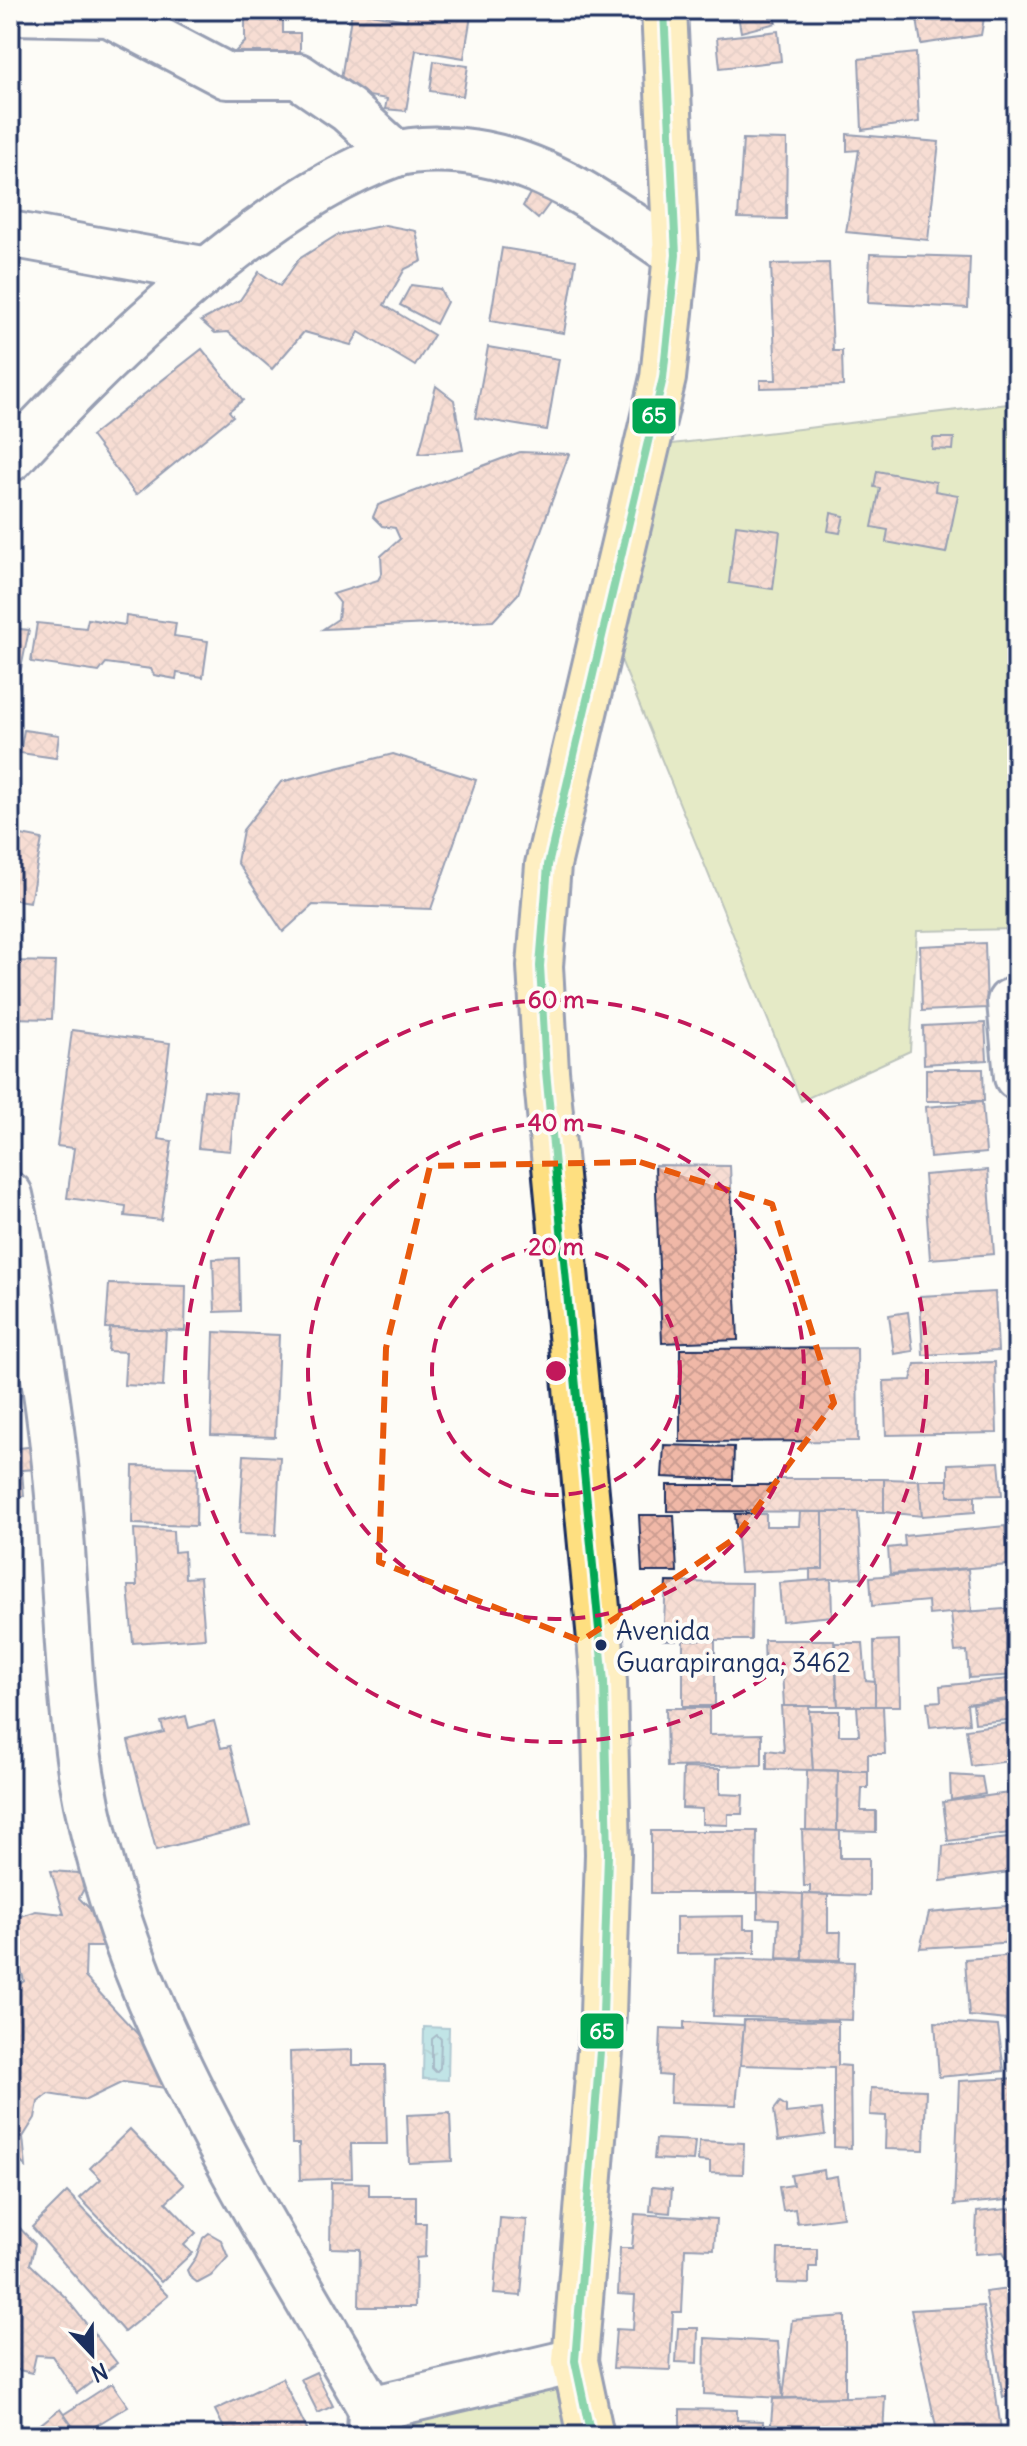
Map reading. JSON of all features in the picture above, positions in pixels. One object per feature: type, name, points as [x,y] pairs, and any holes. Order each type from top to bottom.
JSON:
[{"type":"main road","points":[[591,2436],[575,2361],[603,2014],[608,1854],[604,1682],[546,1071],[540,966],[548,865],[663,378],[676,255],[664,10]]},
{"type":"street","points":[[10,12],[109,14],[227,76],[298,76],[348,110],[396,154]]},
{"type":"street","points":[[10,459],[63,402],[208,270],[290,211],[346,176],[396,154],[482,154],[548,174],[613,211],[676,255]]},
{"type":"street","points":[[10,234],[208,270]]},
{"type":"street","points":[[1010,1002],[1017,1077]]},
{"type":"street","points":[[10,1195],[46,1376],[82,1772],[112,1900],[139,1981],[222,2147],[370,2422],[575,2361]]},
{"type":"highlighted area","points":[[640,1162],[772,1204],[834,1403],[734,1539],[581,1641],[379,1562],[386,1348],[430,1166]]},
{"type":"green space","points":[[1017,403],[1017,929],[917,931],[910,1051],[801,1101],[621,660],[664,445]]},
{"type":"green space","points":[[558,2388],[569,2436],[402,2436],[403,2416]]},
{"type":"water","points":[[424,2027],[449,2028],[448,2080],[423,2079]]},
{"type":"building","points":[[408,10],[471,16],[464,58],[416,50],[406,111],[385,109],[387,99],[339,91],[352,11],[407,20]]},
{"type":"building","points":[[737,10],[771,10],[776,23],[741,32]]},
{"type":"building","points":[[930,10],[1001,10],[1002,19],[984,18],[981,35],[921,44],[917,19],[931,17]]},
{"type":"building","points":[[245,18],[283,18],[283,33],[300,33],[300,70],[229,71],[229,52],[235,52],[245,42]]},
{"type":"building","points":[[778,31],[781,61],[720,68],[717,38]]},
{"type":"building","points":[[916,53],[919,122],[862,130],[859,59]]},
{"type":"building","points":[[434,61],[468,66],[463,96],[430,91]]},
{"type":"building","points":[[847,134],[939,142],[928,240],[846,232],[859,150],[847,151]]},
{"type":"building","points":[[743,139],[787,140],[786,219],[738,218]]},
{"type":"building","points":[[1017,173],[1017,205],[1013,206],[1008,174]]},
{"type":"building","points":[[534,186],[556,195],[538,219],[523,206]]},
{"type":"building","points":[[385,225],[416,231],[422,261],[405,269],[384,305],[434,335],[415,366],[359,332],[351,345],[304,332],[272,369],[228,332],[215,333],[201,321],[240,300],[259,272],[280,286],[299,259],[337,235]]},
{"type":"building","points":[[502,248],[576,260],[564,333],[490,321]]},
{"type":"building","points":[[870,254],[970,257],[968,308],[868,303]]},
{"type":"building","points":[[829,263],[833,351],[842,351],[843,386],[760,388],[760,380],[776,380],[771,264]]},
{"type":"building","points":[[411,285],[440,289],[447,302],[436,324],[400,305]]},
{"type":"building","points":[[488,347],[559,359],[547,430],[475,418]]},
{"type":"building","points":[[202,349],[243,400],[229,411],[233,416],[136,495],[91,436]]},
{"type":"building","points":[[436,386],[454,400],[463,450],[419,454]]},
{"type":"building","points":[[933,438],[954,438],[953,450],[932,449]]},
{"type":"building","points":[[520,452],[569,454],[518,594],[493,621],[323,629],[338,619],[340,603],[333,594],[378,580],[382,573],[381,556],[400,539],[395,528],[382,526],[373,517],[378,505]]},
{"type":"building","points":[[877,471],[936,482],[935,491],[958,495],[946,553],[886,542],[888,530],[872,527],[880,488],[874,487]]},
{"type":"building","points":[[831,513],[844,516],[840,533],[828,531]]},
{"type":"building","points":[[736,525],[780,531],[773,589],[729,583]]},
{"type":"building","points":[[126,616],[176,623],[174,636],[208,641],[203,677],[177,673],[176,679],[154,675],[151,669],[106,663],[99,672],[31,662],[37,623],[86,628],[88,619],[125,625]]},
{"type":"building","points":[[10,628],[29,630],[10,722]]},
{"type":"building","points":[[24,730],[59,735],[56,758],[20,753]]},
{"type":"building","points":[[393,754],[476,780],[431,909],[313,905],[283,932],[237,862],[243,830],[281,782]]},
{"type":"building","points":[[11,833],[42,839],[30,902],[10,899]]},
{"type":"building","points":[[985,943],[987,1008],[922,1011],[920,946]]},
{"type":"building","points":[[10,961],[55,962],[52,1019],[10,1018]]},
{"type":"building","points":[[985,1023],[987,1060],[924,1064],[923,1026]]},
{"type":"building","points":[[72,1030],[170,1043],[158,1139],[172,1141],[161,1220],[125,1216],[126,1206],[67,1198],[74,1148],[57,1146]]},
{"type":"building","points":[[926,1069],[983,1069],[984,1101],[926,1101]]},
{"type":"building","points":[[204,1090],[236,1093],[230,1151],[198,1148]]},
{"type":"building","points":[[982,1102],[986,1153],[930,1158],[926,1107]]},
{"type":"building","points":[[655,1165],[730,1166],[738,1340],[662,1343]]},
{"type":"building","points":[[988,1170],[994,1254],[930,1259],[924,1175]]},
{"type":"building","points":[[239,1258],[240,1311],[215,1312],[213,1259]]},
{"type":"building","points":[[109,1284],[186,1286],[185,1331],[106,1328]]},
{"type":"building","points":[[995,1292],[998,1351],[923,1355],[920,1296]]},
{"type":"building","points":[[908,1312],[913,1351],[894,1354],[889,1315]]},
{"type":"building","points":[[110,1328],[166,1330],[163,1387],[124,1385],[126,1352],[108,1351]]},
{"type":"building","points":[[214,1332],[279,1335],[275,1437],[211,1435]]},
{"type":"building","points":[[857,1348],[858,1441],[680,1442],[680,1349]]},
{"type":"building","points":[[995,1362],[997,1433],[886,1435],[884,1381],[911,1380],[915,1364]]},
{"type":"building","points":[[664,1445],[734,1447],[733,1480],[662,1477]]},
{"type":"building","points":[[37,1446],[39,1469],[22,1470],[24,1496],[10,1497],[10,1453],[18,1453],[19,1448]]},
{"type":"building","points":[[244,1455],[280,1457],[276,1535],[239,1534]]},
{"type":"building","points":[[999,1462],[1002,1495],[948,1496],[948,1464]]},
{"type":"building","points":[[133,1466],[197,1467],[196,1526],[132,1524]]},
{"type":"building","points":[[777,1479],[884,1479],[884,1512],[667,1511],[667,1485],[777,1485]]},
{"type":"building","points":[[884,1479],[919,1480],[922,1516],[884,1512]]},
{"type":"building","points":[[919,1480],[948,1480],[948,1496],[975,1496],[975,1512],[922,1516]]},
{"type":"building","points":[[800,1512],[823,1512],[823,1569],[740,1572],[735,1514],[766,1514],[766,1526],[799,1526]]},
{"type":"building","points":[[823,1512],[858,1512],[862,1577],[810,1581],[810,1569],[823,1569]]},
{"type":"building","points":[[639,1515],[674,1515],[677,1572],[642,1572]]},
{"type":"building","points":[[1005,1526],[1009,1565],[890,1574],[888,1548],[905,1546],[904,1536]]},
{"type":"building","points":[[134,1529],[173,1531],[174,1552],[184,1551],[185,1578],[200,1577],[205,1638],[133,1643],[128,1586],[137,1586]]},
{"type":"building","points":[[968,1569],[972,1611],[929,1615],[928,1601],[872,1606],[870,1577]]},
{"type":"building","points":[[831,1579],[832,1616],[782,1621],[779,1583]]},
{"type":"building","points":[[666,1582],[752,1583],[751,1640],[663,1640]]},
{"type":"building","points":[[1017,1608],[1017,1675],[969,1678],[967,1651],[955,1652],[951,1613]]},
{"type":"building","points":[[683,1640],[715,1640],[715,1706],[683,1706]]},
{"type":"building","points":[[764,1640],[834,1640],[838,1706],[784,1706],[782,1671],[765,1672]]},
{"type":"building","points":[[899,1640],[900,1706],[875,1706],[874,1641]]},
{"type":"building","points":[[835,1643],[863,1643],[866,1681],[875,1682],[875,1706],[838,1706]]},
{"type":"building","points":[[1017,1678],[1017,1698],[967,1704],[969,1723],[930,1727],[927,1702],[941,1701],[940,1686]]},
{"type":"building","points":[[1017,1700],[1017,1719],[975,1723],[973,1704]]},
{"type":"building","points":[[781,1706],[809,1706],[813,1770],[767,1769],[767,1750],[784,1752]]},
{"type":"building","points":[[857,1706],[883,1706],[885,1754],[868,1754],[868,1771],[813,1770],[809,1711],[839,1711],[839,1735],[859,1735]]},
{"type":"building","points":[[666,1708],[709,1708],[709,1735],[762,1734],[762,1765],[667,1767]]},
{"type":"building","points":[[186,1716],[189,1728],[214,1721],[221,1748],[230,1746],[250,1826],[156,1850],[128,1741],[164,1732],[161,1722]]},
{"type":"building","points":[[1017,1722],[1017,1760],[971,1766],[966,1729]]},
{"type":"building","points":[[683,1768],[720,1769],[720,1794],[743,1795],[742,1814],[728,1814],[728,1825],[702,1824],[702,1809],[682,1808]]},
{"type":"building","points":[[807,1770],[838,1771],[837,1831],[806,1830]]},
{"type":"building","points":[[838,1771],[868,1771],[868,1788],[862,1788],[861,1811],[876,1811],[876,1832],[837,1831]]},
{"type":"building","points":[[950,1775],[982,1777],[985,1794],[951,1800]]},
{"type":"building","points":[[1017,1792],[1017,1832],[948,1841],[943,1802]]},
{"type":"building","points":[[802,1830],[840,1831],[840,1858],[869,1858],[869,1896],[810,1894],[810,1886],[804,1886]]},
{"type":"building","points":[[651,1831],[757,1831],[756,1893],[651,1893]]},
{"type":"building","points":[[1017,1837],[1017,1871],[941,1881],[943,1846]]},
{"type":"building","points":[[51,1871],[92,1874],[79,1898],[109,1928],[109,1947],[86,1947],[85,1977],[143,2040],[154,2038],[173,2089],[123,2082],[86,2100],[48,2094],[38,2102],[35,2118],[23,2137],[26,2167],[10,2152],[10,1991],[24,1981],[18,1957],[10,1943],[17,1917],[36,1911],[64,1914]]},
{"type":"building","points":[[758,1892],[803,1894],[802,1959],[777,1958],[779,1919],[758,1918]]},
{"type":"building","points":[[803,1894],[828,1895],[828,1932],[841,1932],[840,1960],[802,1959]]},
{"type":"building","points":[[1017,1905],[1017,1942],[920,1948],[929,1913]]},
{"type":"building","points":[[744,1916],[744,1929],[755,1929],[755,1953],[676,1954],[676,1917]]},
{"type":"building","points":[[1017,1955],[1017,2072],[1014,2072],[1006,2020],[969,2016],[965,1959]]},
{"type":"building","points":[[715,1958],[854,1962],[852,2020],[713,2016]]},
{"type":"building","points":[[744,2020],[838,2021],[838,2065],[850,2066],[851,2148],[834,2147],[834,2068],[741,2065]]},
{"type":"building","points":[[684,2022],[744,2025],[736,2105],[670,2103],[671,2076],[659,2075],[661,2028],[684,2029]]},
{"type":"building","points":[[935,2022],[998,2026],[1004,2071],[939,2077]]},
{"type":"building","points":[[352,2050],[352,2065],[385,2065],[387,2144],[351,2144],[352,2178],[300,2180],[299,2144],[292,2144],[290,2052]]},
{"type":"building","points":[[1017,2078],[1017,2199],[954,2205],[959,2081]]},
{"type":"building","points":[[871,2088],[926,2090],[924,2150],[885,2149],[886,2116],[870,2115]]},
{"type":"building","points":[[780,2102],[786,2106],[786,2113],[822,2109],[825,2135],[778,2141],[774,2110]]},
{"type":"building","points":[[450,2113],[452,2161],[409,2163],[407,2115]]},
{"type":"building","points":[[130,2129],[184,2185],[166,2202],[196,2233],[184,2245],[192,2253],[161,2282],[80,2198],[101,2179],[90,2168]]},
{"type":"building","points":[[656,2139],[695,2141],[693,2161],[654,2159]]},
{"type":"building","points":[[699,2141],[744,2143],[743,2174],[710,2173],[710,2162],[698,2161]]},
{"type":"building","points":[[824,2170],[825,2178],[837,2176],[843,2217],[797,2223],[795,2209],[783,2211],[779,2187],[793,2185],[791,2175]]},
{"type":"building","points":[[331,2182],[369,2183],[369,2196],[416,2196],[416,2223],[426,2223],[425,2257],[416,2258],[415,2307],[359,2307],[360,2249],[330,2248]]},
{"type":"building","points":[[652,2187],[672,2189],[670,2213],[650,2211]]},
{"type":"building","points":[[67,2192],[168,2296],[124,2332],[32,2227]]},
{"type":"building","points":[[1017,2208],[1017,2275],[1003,2252],[975,2254],[977,2212]]},
{"type":"building","points":[[635,2214],[716,2219],[714,2249],[685,2248],[682,2312],[673,2312],[670,2370],[613,2368],[616,2329],[633,2330],[635,2295],[618,2294],[620,2248],[632,2248]]},
{"type":"building","points":[[500,2218],[527,2220],[521,2296],[494,2294]]},
{"type":"building","points":[[14,2222],[35,2244],[30,2264],[66,2298],[117,2363],[77,2393],[52,2356],[36,2355],[32,2373],[10,2368],[10,2226]]},
{"type":"building","points":[[209,2233],[221,2240],[228,2257],[211,2276],[198,2283],[187,2270],[203,2238]]},
{"type":"building","points":[[778,2249],[817,2249],[817,2267],[809,2267],[809,2284],[777,2283]]},
{"type":"building","points":[[1017,2288],[1017,2394],[1003,2397],[985,2292]]},
{"type":"building","points":[[983,2306],[1002,2436],[938,2436],[911,2310]]},
{"type":"building","points":[[845,2316],[845,2397],[783,2398],[792,2320]]},
{"type":"building","points":[[678,2328],[698,2328],[697,2363],[676,2362]]},
{"type":"building","points":[[705,2338],[778,2342],[783,2398],[704,2394]]},
{"type":"building","points":[[316,2372],[333,2406],[318,2413],[301,2379]]},
{"type":"building","points":[[282,2378],[310,2436],[228,2436],[215,2410]]},
{"type":"building","points":[[112,2383],[128,2406],[79,2436],[64,2414]]},
{"type":"building","points":[[885,2396],[883,2436],[770,2436],[773,2399]]},
{"type":"building","points":[[60,2409],[79,2436],[29,2436],[28,2434]]},
{"type":"building","points":[[680,2409],[737,2410],[737,2420],[763,2421],[763,2436],[680,2436]]},
{"type":"transit line","name":"65","points":[[591,2436],[575,2361],[603,2014],[608,1854],[604,1682],[546,1071],[540,966],[548,865],[663,378],[676,255],[664,10]]},
{"type":"place","name":"Avenida Guarapiranga, 3462","points":[[601,1645]]}]
